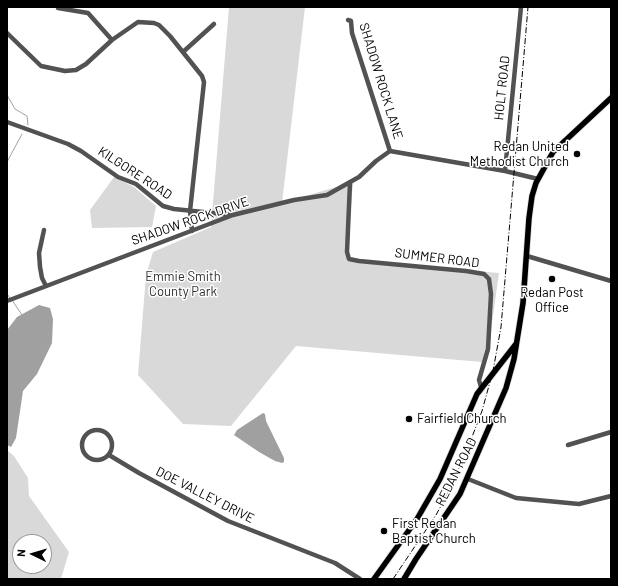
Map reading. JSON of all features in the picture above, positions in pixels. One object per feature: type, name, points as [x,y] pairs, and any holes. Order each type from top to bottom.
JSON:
[{"type":"main road","name":"REDAN ROAD","points":[[404,579],[416,559],[450,511],[468,478],[506,388],[514,359],[523,303],[532,196],[538,179],[553,152],[611,98]]},
{"type":"main road","points":[[374,579],[407,534],[429,499],[440,479],[469,409],[481,387],[516,344]]},
{"type":"street","name":"HOLT ROAD","points":[[505,170],[521,7]]},
{"type":"street","points":[[58,8],[88,13],[112,40]]},
{"type":"street","name":"SHADOW ROCK LANE","points":[[348,20],[351,21],[352,33],[390,151]]},
{"type":"street","points":[[7,33],[41,66],[65,71],[76,70],[86,64],[112,40],[138,22],[154,23],[159,25],[202,76],[205,89],[190,211],[192,231]]},
{"type":"street","points":[[183,52],[214,24]]},
{"type":"street","name":"KILGORE ROAD","points":[[7,122],[68,144],[118,176],[136,184],[163,206],[190,211],[233,215]]},
{"type":"street","points":[[390,151],[505,170],[538,179]]},
{"type":"street","name":"SHADOW ROCK DRIVE","points":[[9,300],[233,215],[294,200],[327,195],[350,183],[390,151]]},
{"type":"street","name":"SUMMER ROAD","points":[[350,183],[347,252],[349,259],[466,271],[484,274],[489,279],[490,294],[488,349],[479,380],[481,387]]},
{"type":"street","points":[[44,230],[39,253],[40,267],[46,286]]},
{"type":"street","points":[[527,256],[611,281]]},
{"type":"street","points":[[94,430],[100,430],[109,435],[113,445],[109,455],[97,461],[88,457],[82,449],[83,439],[94,430]]},
{"type":"street","points":[[568,444],[611,432]]},
{"type":"street","name":"DOE VALLEY DRIVE","points":[[109,455],[228,521],[335,563],[360,579]]},
{"type":"street","points":[[468,478],[503,494],[523,499],[579,504],[611,496]]},
{"type":"green space","name":"Emmie Smith County Park","points":[[229,7],[305,7],[282,203],[353,182],[347,260],[499,273],[491,330],[482,362],[296,346],[231,426],[183,424],[138,375],[146,275],[153,252],[211,227]]},
{"type":"green space","points":[[114,177],[134,187],[156,206],[152,227],[92,228],[90,210]]},
{"type":"green space","points":[[7,450],[14,456],[28,478],[29,496],[69,552],[61,579],[7,579]]},
{"type":"shaded area","points":[[39,305],[50,308],[53,319],[52,343],[37,374],[23,391],[16,438],[11,447],[7,445],[7,330],[17,317]]},
{"type":"shaded area","points":[[263,413],[265,414],[266,421],[284,458],[284,462],[282,463],[275,461],[259,452],[234,435],[237,430]]},
{"type":"waterway","points":[[7,95],[15,109],[27,116],[28,125]]},
{"type":"waterway","points":[[7,162],[22,134]]},
{"type":"waterway","points":[[7,294],[10,298]]},
{"type":"waterway","points":[[12,300],[22,315]]},
{"type":"railway","points":[[393,579],[436,515],[448,493],[482,411],[493,371],[501,327],[528,7]]},
{"type":"place","name":"Redan United Methodist Church","points":[[577,154]]},
{"type":"place","name":"Redan Post Office","points":[[552,279]]},
{"type":"place","name":"Fairfield Church","points":[[409,419]]},
{"type":"place","name":"First Redan Baptist Church","points":[[384,531]]}]
